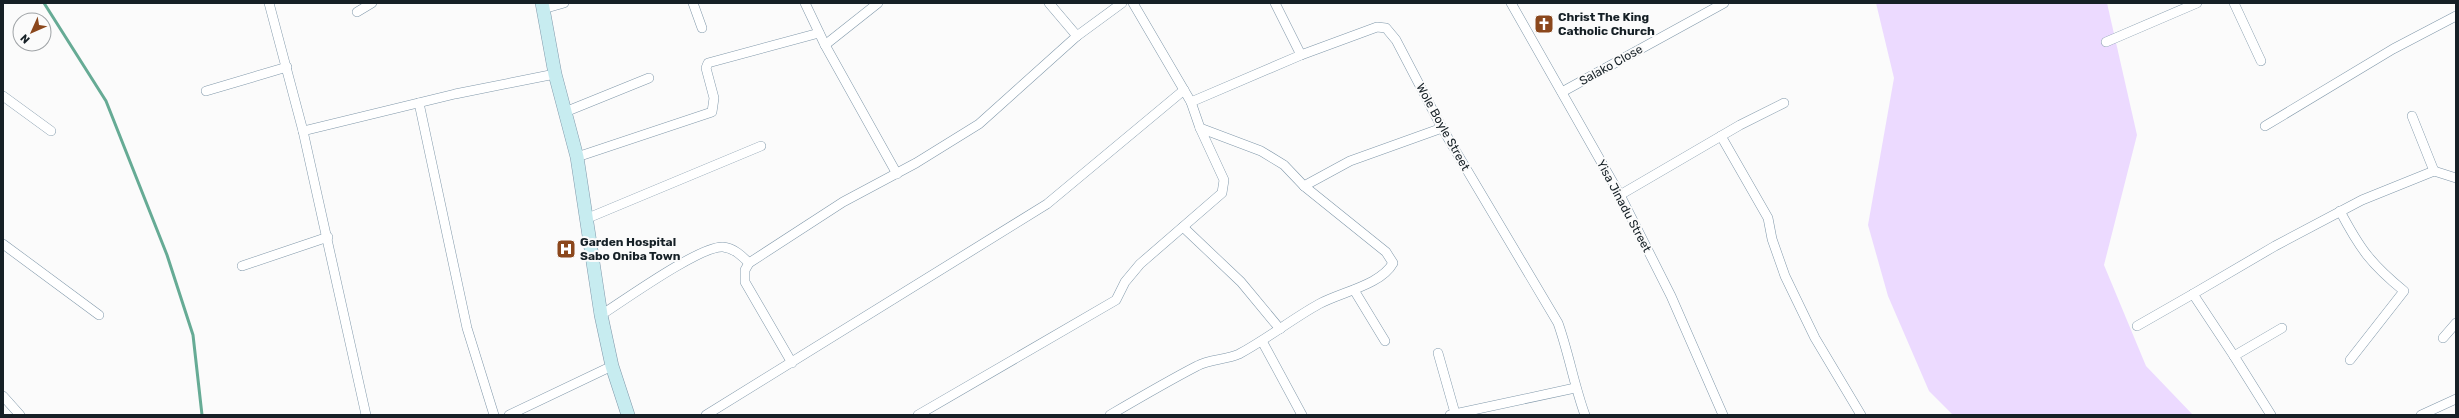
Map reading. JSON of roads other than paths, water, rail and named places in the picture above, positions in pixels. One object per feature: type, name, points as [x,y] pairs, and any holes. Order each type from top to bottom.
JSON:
[{"type":"main road","points":[[542,6],[554,74],[577,157],[588,218],[601,315],[612,366],[628,415]]},
{"type":"street","points":[[269,3],[303,130],[328,237],[366,415]]},
{"type":"street","points":[[357,12],[372,3]]},
{"type":"street","points":[[542,6],[564,3]]},
{"type":"street","points":[[693,3],[702,28]]},
{"type":"street","points":[[805,3],[825,45],[897,174]]},
{"type":"street","points":[[825,45],[878,3]]},
{"type":"street","points":[[1049,3],[1077,36]]},
{"type":"street","points":[[792,364],[745,282],[746,270],[749,263],[843,202],[897,174],[979,124],[1077,36],[1122,3]]},
{"type":"street","points":[[918,415],[1108,306],[1116,300],[1125,282],[1140,264],[1222,193],[1224,180],[1200,128],[1191,102],[1133,3]]},
{"type":"street","points":[[1275,3],[1301,55]]},
{"type":"street","name":"Yisa Jinadu Street","points":[[1511,3],[1620,195],[1671,296],[1723,415]]},
{"type":"street","name":"Salako Close","points":[[1562,92],[1724,3]]},
{"type":"street","points":[[2106,42],[2197,3]]},
{"type":"street","points":[[2234,3],[2261,61]]},
{"type":"street","points":[[2265,126],[2393,49],[2456,16]]},
{"type":"street","name":"Wole Boyle Street","points":[[1191,102],[1301,55],[1377,27],[1386,28],[1396,40],[1442,128],[1558,324],[1567,346],[1575,388],[1585,415]]},
{"type":"street","points":[[577,157],[712,112],[714,98],[706,68],[708,63],[819,33]]},
{"type":"street","points":[[206,91],[287,67]]},
{"type":"street","points":[[303,130],[419,102],[554,74]]},
{"type":"street","points":[[565,112],[649,78]]},
{"type":"street","points":[[706,415],[792,364],[1047,204],[1184,90]]},
{"type":"street","points":[[3,96],[51,131]]},
{"type":"street","points":[[419,102],[466,328],[494,415]]},
{"type":"street","points":[[1620,195],[1721,136],[1784,103]]},
{"type":"street","points":[[2412,116],[2434,171]]},
{"type":"street","points":[[1110,415],[1165,382],[1188,372],[1198,365],[1228,359],[1262,341],[1320,303],[1354,290],[1388,270],[1393,263],[1386,252],[1304,186],[1284,165],[1261,151],[1200,128]]},
{"type":"street","points":[[1304,186],[1350,161],[1442,128]]},
{"type":"street","points":[[1721,136],[1768,218],[1772,239],[1785,276],[1815,338],[1860,415]]},
{"type":"street","points":[[588,218],[761,146]]},
{"type":"street","points":[[2137,326],[2362,200],[2434,171],[2456,178]]},
{"type":"street","points":[[2340,211],[2363,252],[2377,269],[2404,292],[2350,360]]},
{"type":"street","points":[[1183,227],[1241,282],[1280,329]]},
{"type":"street","points":[[242,266],[328,237]]},
{"type":"street","points":[[3,244],[99,315]]},
{"type":"street","points":[[601,315],[668,270],[712,249],[722,247],[732,249],[749,263]]},
{"type":"street","points":[[1354,290],[1386,341]]},
{"type":"street","points":[[2193,294],[2271,415]]},
{"type":"street","points":[[2442,338],[2456,323]]},
{"type":"street","points":[[2234,356],[2282,328]]},
{"type":"street","points":[[1262,341],[1302,415]]},
{"type":"street","points":[[1438,353],[1452,414],[1575,388]]},
{"type":"street","points":[[509,415],[527,412],[612,366]]},
{"type":"street","points":[[3,396],[20,415]]},
{"type":"street","points":[[2420,415],[2456,399]]},
{"type":"waterway","points":[[44,3],[106,101],[167,255],[193,335],[202,415]]},
{"type":"place","name":"Christ The King Catholic Church","points":[[1544,24]]},
{"type":"place","name":"Garden Hospital Sabo Oniba Town","points":[[566,249]]}]
